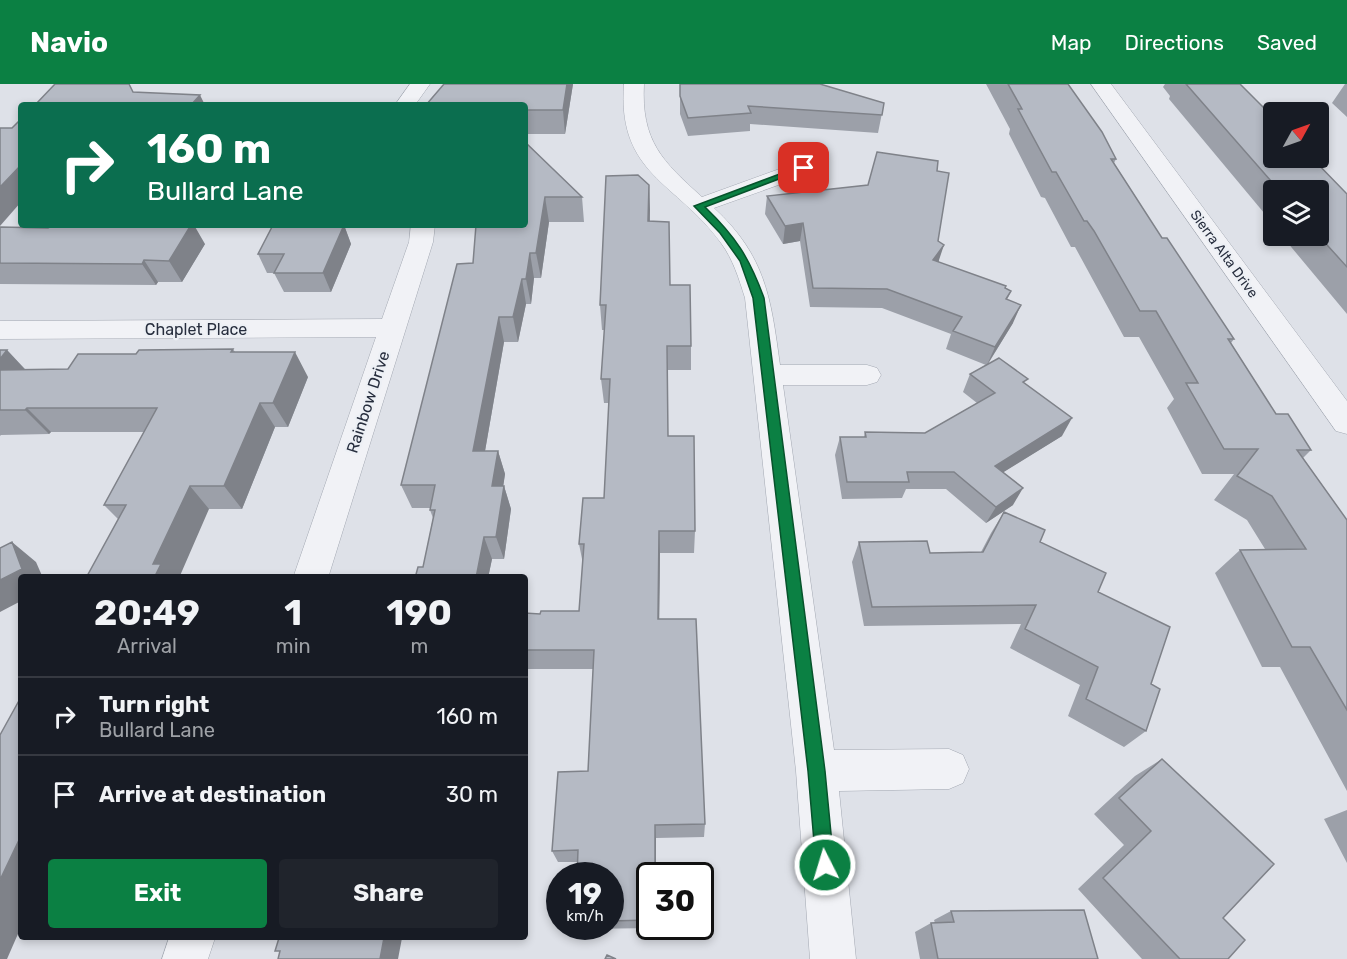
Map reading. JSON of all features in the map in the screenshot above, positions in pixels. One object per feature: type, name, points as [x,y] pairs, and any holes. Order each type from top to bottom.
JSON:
[{"type":"street","points":[[407,102],[420,84]]},
{"type":"street","points":[[634,84],[632,102],[636,130],[654,162],[724,231],[745,261],[758,298],[816,771],[833,959]]},
{"type":"street","name":"Sierra Alta Drive","points":[[1101,84],[1347,423]]},
{"type":"street","points":[[698,206],[804,168]]},
{"type":"street","name":"Rainbow Drive","points":[[311,574],[421,242],[423,228]]},
{"type":"street","name":"Chaplet Place","points":[[0,330],[392,328]]},
{"type":"street","points":[[768,375],[867,375]]},
{"type":"street","points":[[816,771],[949,769]]},
{"type":"street","points":[[185,959],[191,940]]},
{"type":"building","points":[[55,84],[129,84],[133,92],[200,95],[194,102],[38,102]]},
{"type":"building","points":[[444,84],[567,84],[563,110],[528,110],[528,102],[429,102]]},
{"type":"building","points":[[680,84],[820,84],[884,103],[882,115],[748,106],[751,113],[688,118],[680,96]]},
{"type":"building","points":[[1008,84],[1068,84],[1102,132],[1116,159],[1111,159],[1162,238],[1167,238],[1234,339],[1228,339],[1276,414],[1288,414],[1311,450],[1297,450],[1347,520],[1347,710],[1310,647],[1292,647],[1240,550],[1306,549],[1272,496],[1237,476],[1258,449],[1224,449],[1186,383],[1198,383],[1156,311],[1140,311],[1094,231],[1087,221],[1084,221],[1056,172],[1052,172],[1018,109],[1022,109]]},
{"type":"building","points":[[1186,84],[1240,84],[1263,107],[1263,168],[1322,168],[1347,194],[1347,267],[1328,246],[1329,180],[1270,180]]},
{"type":"building","points":[[18,122],[18,168],[0,187],[0,128],[12,128]]},
{"type":"building","points":[[528,145],[582,197],[545,197],[536,253],[530,253],[526,279],[522,279],[513,317],[499,317],[473,451],[498,451],[492,486],[504,486],[496,537],[484,537],[477,574],[416,574],[418,567],[423,567],[435,510],[430,510],[435,485],[401,485],[457,264],[473,263],[476,228],[528,228]]},
{"type":"building","points":[[877,152],[938,161],[937,171],[949,173],[938,241],[944,245],[933,260],[1006,286],[1005,288],[1011,291],[1006,299],[1021,305],[995,347],[953,331],[962,317],[887,289],[813,288],[803,223],[785,226],[767,196],[868,185]]},
{"type":"building","points":[[638,175],[649,185],[648,221],[669,222],[670,285],[690,285],[691,346],[667,346],[668,436],[694,436],[695,531],[659,531],[658,619],[696,619],[705,824],[655,825],[655,862],[636,862],[636,920],[624,921],[624,862],[578,862],[578,850],[552,851],[558,772],[588,771],[594,650],[528,650],[528,613],[579,611],[584,544],[579,544],[583,498],[604,498],[610,379],[601,379],[606,305],[600,305],[606,176]]},
{"type":"building","points":[[0,227],[189,228],[169,261],[144,260],[142,264],[0,263]]},
{"type":"building","points":[[271,228],[343,228],[323,273],[274,273],[284,254],[258,254]]},
{"type":"building","points":[[233,349],[231,352],[295,352],[273,403],[260,403],[224,486],[190,486],[153,564],[161,564],[156,574],[88,574],[126,505],[104,505],[157,408],[0,410],[0,370],[68,369],[78,354],[136,354],[139,350]]},
{"type":"building","points":[[0,350],[7,350],[0,359]]},
{"type":"building","points":[[999,358],[1028,379],[1023,382],[1072,418],[995,466],[1023,488],[996,507],[954,472],[907,472],[909,482],[847,482],[840,437],[866,437],[865,432],[925,433],[995,393],[970,374]]},
{"type":"building","points":[[1004,512],[1045,530],[1040,542],[1106,573],[1098,592],[1170,627],[1151,684],[1160,689],[1146,731],[1086,699],[1098,667],[1025,629],[1036,605],[872,607],[859,542],[927,541],[930,553],[983,552]]},
{"type":"building","points":[[12,542],[22,569],[0,580],[0,548]]},
{"type":"building","points":[[18,702],[18,842],[0,880],[0,735]]},
{"type":"building","points":[[1162,759],[1274,864],[1223,918],[1245,940],[1228,959],[1180,959],[1103,878],[1151,831],[1119,798]]},
{"type":"building","points":[[1084,910],[1098,959],[938,959],[931,923],[954,922],[951,911]]},
{"type":"building","points":[[278,940],[384,940],[380,959],[278,959],[280,951],[275,951]]},
{"type":"route","points":[[804,168],[698,206],[724,231],[745,261],[758,298],[816,771],[825,865]]}]
